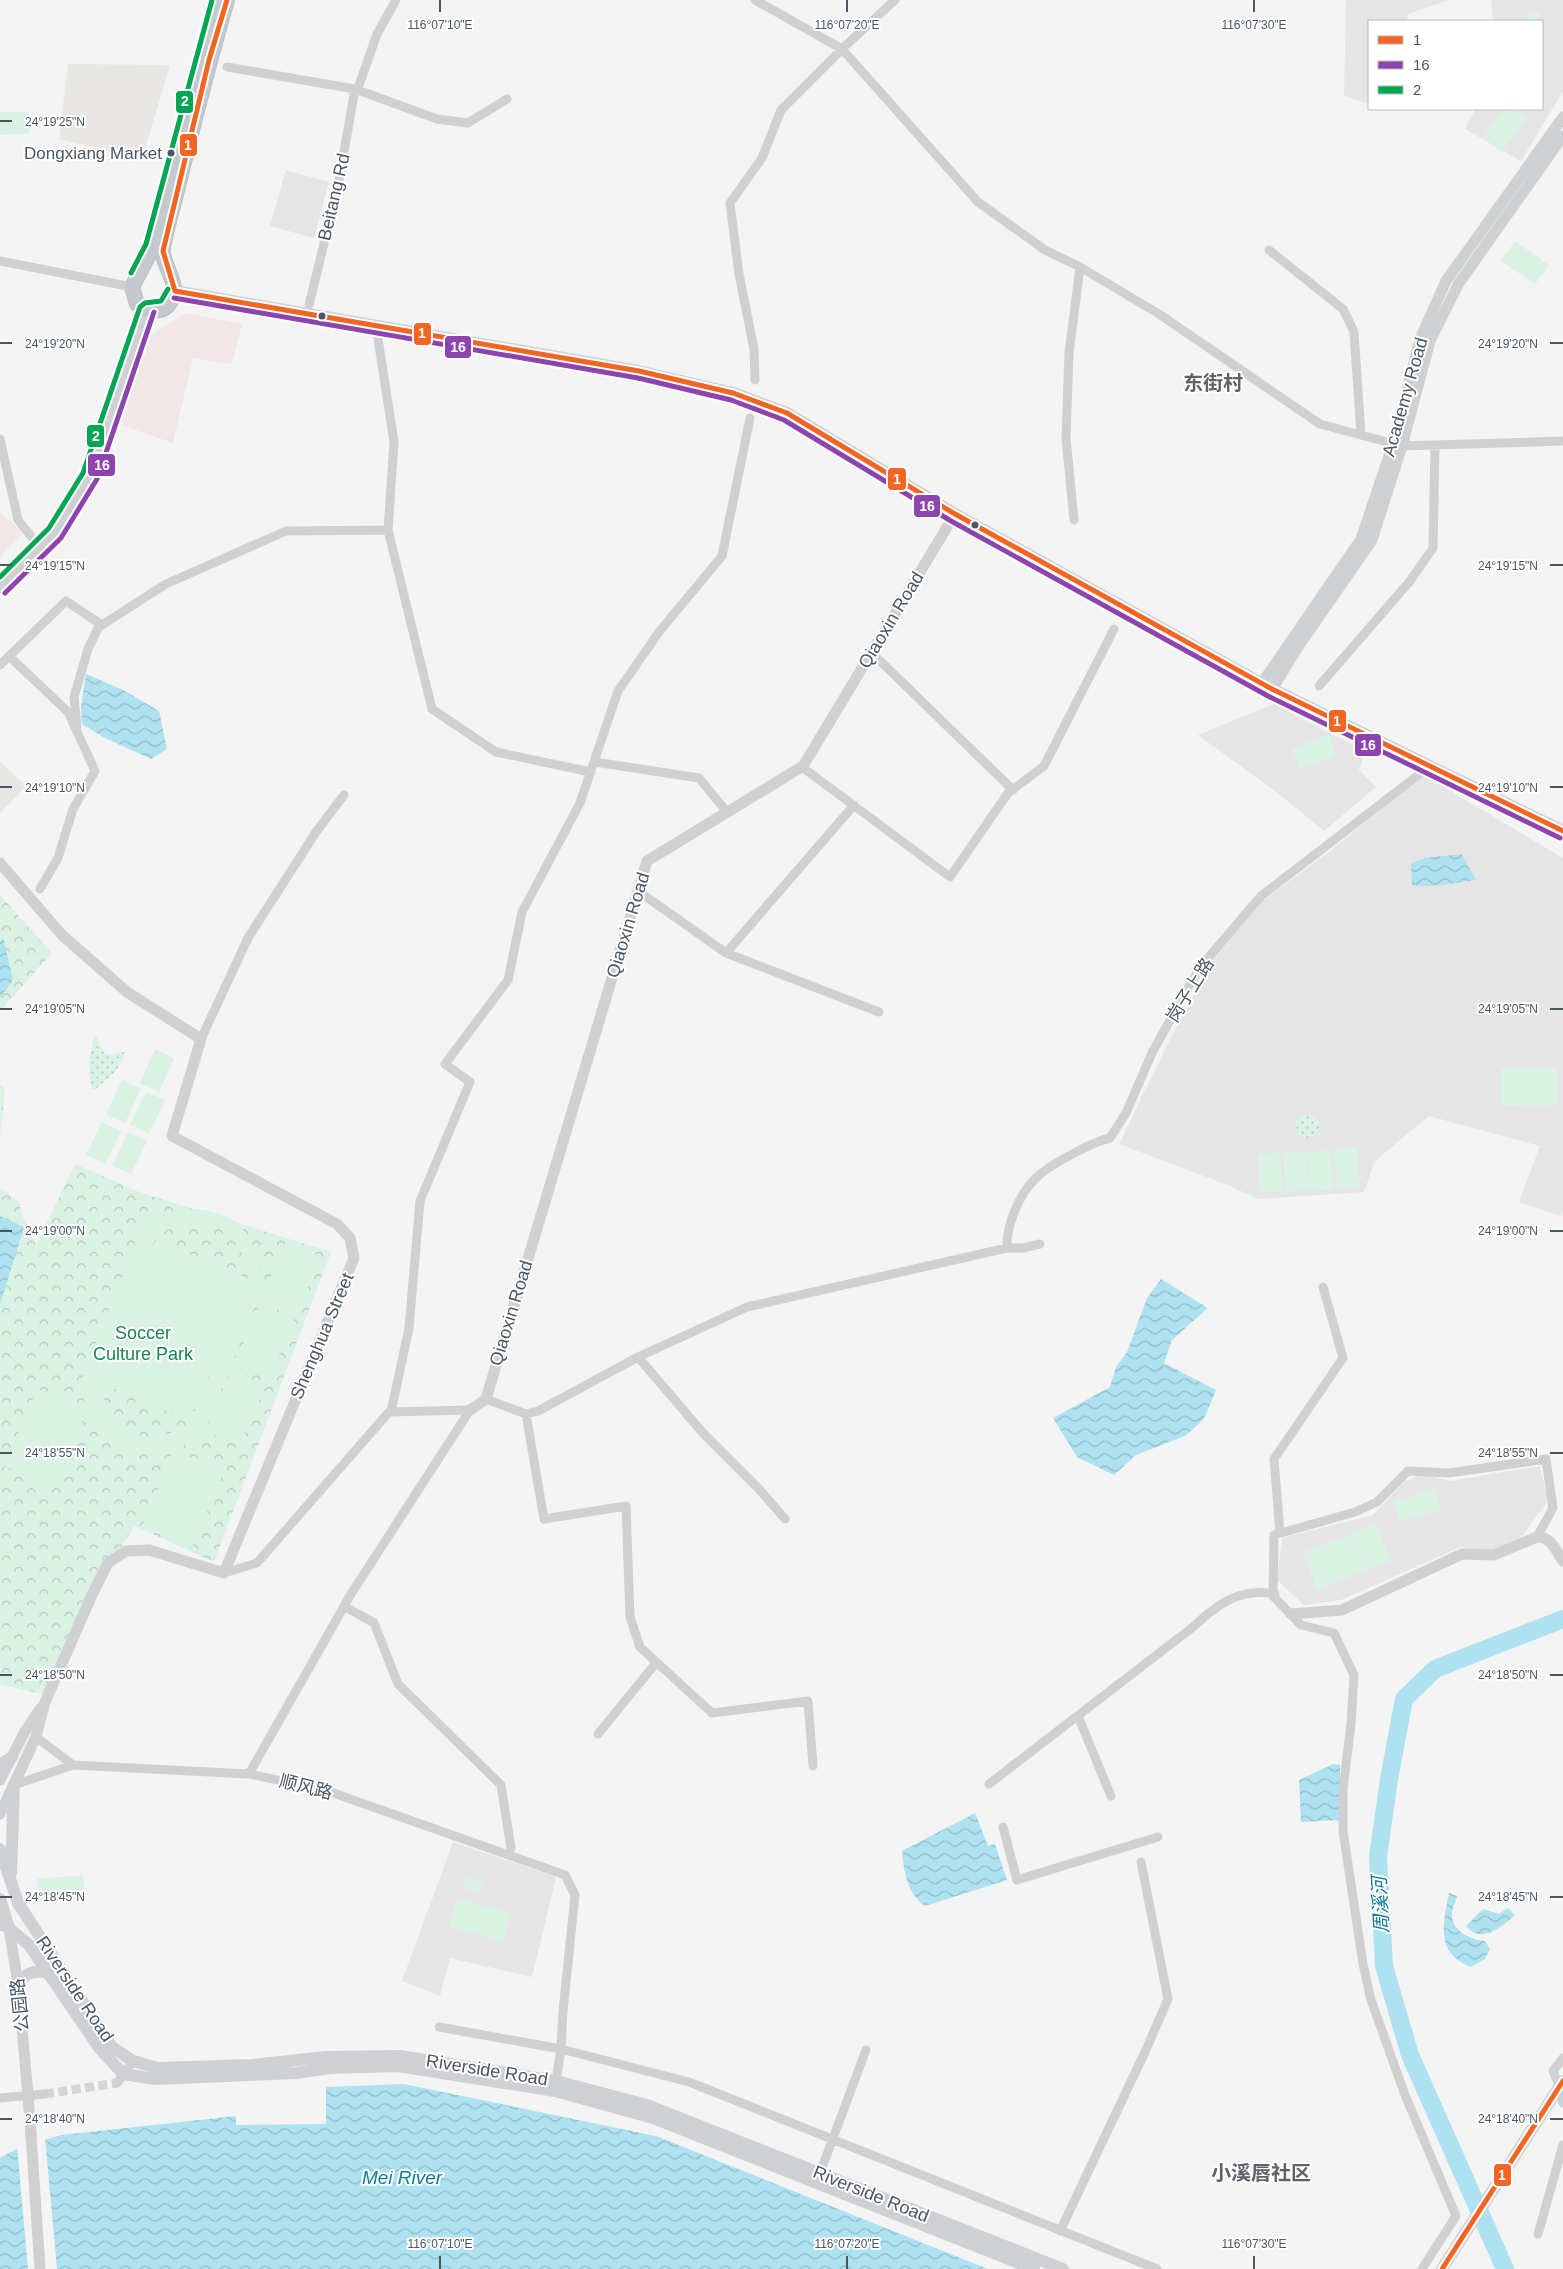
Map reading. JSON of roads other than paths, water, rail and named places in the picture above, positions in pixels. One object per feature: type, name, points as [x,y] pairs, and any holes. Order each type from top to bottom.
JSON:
[{"type":"highway","points":[[220,0],[153,247],[135,282],[134,299],[144,309],[154,311],[166,307],[173,297],[173,284],[163,251],[209,60],[227,0]]},
{"type":"highway","points":[[135,282],[143,272],[155,269],[161,270],[173,284]]},
{"type":"main road","points":[[173,284],[376,326],[638,371],[732,393],[787,413],[955,514],[1267,686],[1563,831]]},
{"type":"main road","points":[[0,577],[48,528],[84,470],[144,309]]},
{"type":"main road","points":[[0,588],[55,533],[90,476],[144,309]]},
{"type":"main road","points":[[0,1765],[12,1757]]},
{"type":"main road","points":[[11,1880],[14,1785]]},
{"type":"main road","name":"Riverside Road","points":[[0,1849],[18,1903],[110,2042],[133,2061],[158,2068],[252,2065],[326,2056],[400,2056],[556,2081],[647,2105],[1063,2269]]},
{"type":"main road","name":"公园路","points":[[0,1898],[4,1926]]},
{"type":"main road","name":"Riverside Road","points":[[4,1926],[29,1946],[120,2079],[296,2074],[330,2068],[398,2066],[555,2091],[653,2118],[1034,2269]]},
{"type":"main road","points":[[18,1984],[24,1976],[31,1972],[48,1973]]},
{"type":"main road","points":[[1445,2267],[1561,2083]]},
{"type":"street","name":"Beitang Rd","points":[[309,305],[338,186],[355,89],[358,88],[377,34],[396,0]]},
{"type":"street","points":[[755,0],[842,49],[978,202],[1045,250],[1159,314],[1320,424],[1398,445],[1435,446],[1563,441]]},
{"type":"street","points":[[755,380],[754,349],[737,267],[730,203],[762,158],[781,110],[842,49],[895,0]]},
{"type":"street","points":[[227,67],[355,89],[437,120],[468,123],[507,99]]},
{"type":"street","name":"Academy Road","points":[[1398,445],[1420,339],[1446,281],[1563,117]]},
{"type":"street","name":"Academy Road","points":[[1267,686],[1298,647],[1372,540],[1398,445],[1430,341],[1459,283],[1563,136]]},
{"type":"street","points":[[1269,250],[1343,309],[1354,332],[1361,435]]},
{"type":"street","points":[[0,261],[135,282]]},
{"type":"street","points":[[1074,520],[1066,438],[1068,353],[1080,268]]},
{"type":"street","points":[[376,326],[394,442],[388,530],[432,709],[496,752],[591,772]]},
{"type":"street","points":[[0,1814],[36,1737],[45,1702],[108,1563],[126,1551],[149,1550],[224,1573],[258,1563],[391,1412],[409,1328],[420,1202],[470,1082],[445,1064],[508,980],[522,912],[580,803],[618,691],[659,632],[722,556],[750,418]]},
{"type":"street","points":[[0,439],[18,520],[35,541]]},
{"type":"street","points":[[1319,686],[1410,581],[1433,548],[1435,446]]},
{"type":"street","name":"Qiaoxin Road","points":[[486,1399],[647,861],[802,767],[955,514]]},
{"type":"street","points":[[0,665],[66,601],[102,625],[166,584],[286,531],[388,530]]},
{"type":"street","points":[[78,734],[74,697],[88,649],[100,624]]},
{"type":"street","points":[[802,767],[950,877],[1008,793],[1044,766],[1114,629]]},
{"type":"street","points":[[872,653],[1013,790]]},
{"type":"street","points":[[10,656],[68,712],[95,771],[73,809],[58,858],[40,889]]},
{"type":"street","points":[[595,762],[699,778],[727,812]]},
{"type":"street","name":"岗子上路","points":[[1008,1248],[1007,1234],[1018,1205],[1036,1178],[1074,1154],[1110,1138],[1126,1113],[1152,1054],[1186,991],[1203,964],[1261,896],[1430,766]]},
{"type":"street","points":[[0,864],[62,935],[126,992],[201,1039],[248,938],[316,832],[344,795]]},
{"type":"street","points":[[726,953],[854,805]]},
{"type":"street","points":[[638,891],[726,953],[879,1012]]},
{"type":"street","name":"Shenghua Street","points":[[201,1039],[172,1136],[337,1224],[350,1238],[354,1258],[224,1573]]},
{"type":"street","points":[[249,1774],[344,1606],[470,1410],[486,1399],[526,1414],[538,1410],[638,1356],[747,1307],[1008,1248],[1023,1248],[1040,1244]]},
{"type":"street","points":[[1280,1533],[1274,1459],[1343,1358],[1323,1287]]},
{"type":"street","points":[[638,1356],[703,1433],[759,1489],[785,1519]]},
{"type":"street","points":[[391,1412],[470,1410]]},
{"type":"street","points":[[526,1414],[544,1519],[626,1506],[630,1617],[640,1647],[712,1713],[808,1701],[813,1766]]},
{"type":"street","points":[[1422,2269],[1456,2216],[1405,2095],[1371,2000],[1363,1964],[1344,1830],[1343,1789],[1351,1724],[1354,1675],[1334,1634],[1301,1625],[1273,1596],[1274,1535],[1355,1512],[1377,1502],[1408,1471],[1449,1473],[1546,1459],[1553,1508],[1537,1537]]},
{"type":"street","points":[[1291,1614],[1342,1610],[1462,1554],[1494,1555],[1537,1537],[1543,1536],[1549,1540],[1563,1561]]},
{"type":"street","points":[[989,1784],[1193,1627],[1217,1605],[1231,1598],[1255,1593],[1275,1594]]},
{"type":"street","points":[[344,1606],[374,1623],[398,1684],[501,1785],[511,1848]]},
{"type":"street","points":[[598,1734],[656,1663]]},
{"type":"street","points":[[0,1780],[24,1733],[45,1702]]},
{"type":"street","points":[[1078,1716],[1111,1796]]},
{"type":"street","points":[[36,1737],[73,1765]]},
{"type":"street","name":"顺风路","points":[[14,1785],[73,1765],[249,1774],[322,1789],[565,1875],[575,1895],[563,2011],[562,2048],[556,2081]]},
{"type":"street","points":[[1003,1827],[1017,1880],[1158,1837]]},
{"type":"street","points":[[1060,2231],[1145,2052],[1168,1999],[1141,1862]]},
{"type":"street","name":"公园路","points":[[4,1926],[18,1984],[40,2269]]},
{"type":"street","points":[[439,2027],[562,2048],[689,2082],[1157,2269]]},
{"type":"street","points":[[820,2173],[866,2050]]},
{"type":"street","points":[[1563,2058],[1553,2071],[1561,2083],[1563,2102]]},
{"type":"street","points":[[120,2079],[133,2061]]},
{"type":"street","points":[[0,2098],[45,2094]]},
{"type":"street","points":[[1538,2234],[1563,2144]]},
{"type":"water","points":[[86,674],[123,690],[159,711],[167,749],[151,759],[105,738],[82,724],[81,707]]},
{"type":"water","points":[[1462,854],[1476,880],[1435,886],[1412,886],[1411,863],[1425,858]]},
{"type":"water","points":[[3,937],[13,980],[0,998],[0,942]]},
{"type":"water","points":[[0,1216],[24,1227],[0,1305]]},
{"type":"water","points":[[1161,1279],[1208,1308],[1172,1340],[1164,1363],[1216,1390],[1204,1419],[1185,1436],[1136,1455],[1114,1475],[1077,1457],[1053,1418],[1110,1387],[1116,1367],[1127,1352],[1147,1298]]},
{"type":"water","points":[[1333,1764],[1340,1765],[1340,1820],[1301,1822],[1299,1780]]},
{"type":"water","points":[[975,1813],[988,1846],[995,1844],[1007,1880],[925,1906],[910,1888],[905,1874],[902,1851]]},
{"type":"water","points":[[1449,1893],[1457,1896],[1452,1914],[1456,1927],[1469,1937],[1485,1941],[1490,1949],[1485,1959],[1471,1967],[1459,1961],[1452,1954],[1444,1936]]},
{"type":"water","points":[[1508,1908],[1515,1915],[1492,1932],[1478,1934],[1466,1926],[1483,1909],[1499,1914]]},
{"type":"water","name":"Mei River","points":[[404,2084],[656,2136],[988,2269],[0,2269],[0,2158],[18,2148],[61,2135],[236,2116],[236,2125],[326,2124],[326,2087]]},
{"type":"waterway","name":"周溪河","points":[[1505,2269],[1410,2055],[1384,1966],[1378,1857],[1389,1779],[1404,1699],[1435,1669],[1563,1619]]},
{"type":"tunnel","points":[[45,2094],[117,2083]]},
{"type":"place","name":"Dongxiang Market","points":[[171,153]]},
{"type":"district","name":"东街村","points":[[1213,383]]},
{"type":"district","name":"小溪唇社区","points":[[1261,2173]]},
{"type":"park label","name":"Soccer Culture Park","points":[[143,1344]]}]
